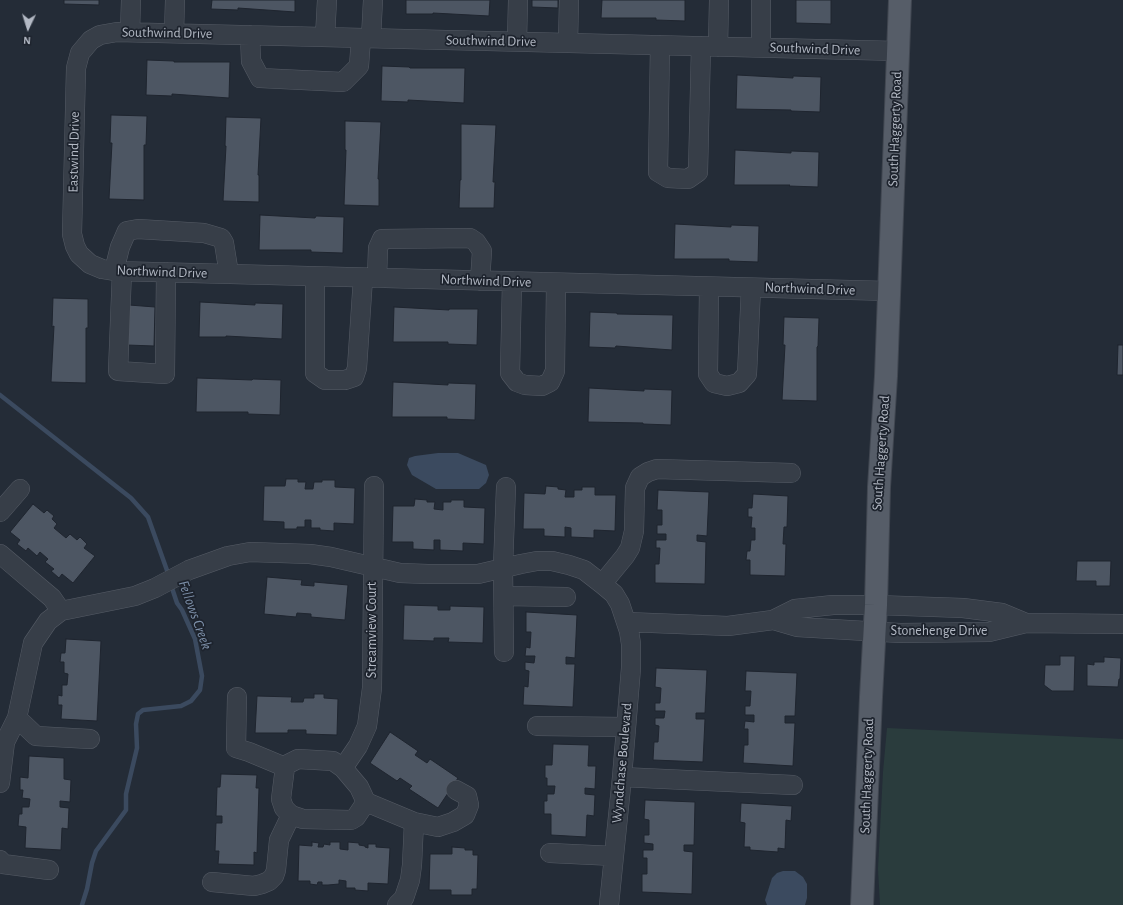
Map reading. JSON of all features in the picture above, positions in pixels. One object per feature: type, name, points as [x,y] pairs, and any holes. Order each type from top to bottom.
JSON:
[{"type":"main road","name":"South Haggerty Road","points":[[862,905],[875,631],[879,487],[885,391],[900,0]]},
{"type":"street","points":[[130,32],[131,0]]},
{"type":"street","points":[[174,0],[174,33]]},
{"type":"street","points":[[325,37],[327,0]]},
{"type":"street","points":[[250,35],[251,60],[260,78],[343,82],[359,66],[373,0]]},
{"type":"street","points":[[517,41],[518,0]]},
{"type":"street","points":[[568,43],[569,0]]},
{"type":"street","points":[[660,45],[658,172],[668,178],[688,179],[698,172],[709,46],[719,0]]},
{"type":"street","points":[[760,0],[761,47]]},
{"type":"street","name":"Southwind Drive","points":[[87,43],[100,35],[116,32],[130,32],[898,51]]},
{"type":"street","name":"Eastwind Drive","points":[[86,260],[79,254],[72,234],[76,68],[80,53],[87,43]]},
{"type":"street","points":[[166,272],[165,374],[118,372],[118,271],[120,247],[127,231],[138,229],[204,233],[221,238],[224,243],[229,274]]},
{"type":"street","points":[[315,276],[315,374],[324,380],[346,380],[354,377],[358,368],[370,278],[382,239],[470,238],[476,242],[482,251],[480,281]]},
{"type":"street","name":"Northwind Drive","points":[[86,260],[90,264],[102,270],[118,271],[889,292]]},
{"type":"street","points":[[512,282],[510,373],[517,382],[525,386],[542,386],[550,382],[555,371],[556,283]]},
{"type":"street","points":[[709,287],[708,374],[714,382],[727,386],[740,383],[747,374],[751,288]]},
{"type":"street","points":[[602,584],[630,548],[634,531],[635,488],[640,477],[648,472],[657,469],[791,473]]},
{"type":"street","name":"Streamview Court","points":[[343,768],[358,746],[367,726],[372,688],[372,566],[374,486]]},
{"type":"street","points":[[504,652],[503,567],[506,487]]},
{"type":"street","points":[[0,512],[20,489]]},
{"type":"street","name":"Wyndchase Boulevard","points":[[0,783],[5,742],[17,718],[34,643],[48,620],[61,611],[135,596],[155,588],[189,570],[228,556],[250,552],[331,556],[400,572],[459,574],[478,574],[503,567],[538,561],[552,561],[584,570],[614,594],[620,604],[627,622],[631,644],[631,668],[622,777],[609,905]]},
{"type":"street","points":[[0,554],[52,598],[61,611]]},
{"type":"street","points":[[504,596],[566,597]]},
{"type":"street","points":[[627,622],[728,626],[773,620],[795,609],[833,605],[876,605]]},
{"type":"street","name":"Stonehenge Drive","points":[[876,605],[963,608],[1002,613],[1026,623]]},
{"type":"street","points":[[773,620],[798,627],[875,631]]},
{"type":"street","name":"Stonehenge Drive","points":[[875,631],[900,633],[989,632],[1026,623],[1123,624]]},
{"type":"street","points":[[237,696],[236,748],[285,767]]},
{"type":"street","points":[[17,718],[36,736],[90,739]]},
{"type":"street","points":[[536,726],[626,727]]},
{"type":"street","points":[[366,802],[356,817],[351,820],[303,819],[291,815],[284,808],[281,799],[285,767],[293,760],[298,759],[332,761],[343,768],[359,787],[366,802],[414,822],[438,827],[454,822],[464,815],[469,805],[467,796],[456,790]]},
{"type":"street","points":[[622,777],[793,785]]},
{"type":"street","points":[[212,882],[254,886],[269,881],[274,876],[276,870],[279,840],[291,815]]},
{"type":"street","points":[[397,905],[404,898],[410,880],[414,822]]},
{"type":"street","points":[[550,853],[614,856]]},
{"type":"street","points":[[0,860],[3,864],[49,870]]},
{"type":"shaded area","points":[[887,728],[1123,739],[1123,905],[880,905],[878,869]]},
{"type":"water","points":[[438,453],[458,453],[486,465],[489,475],[486,483],[479,489],[436,489],[412,475],[407,465],[409,458]]},
{"type":"water","points":[[783,871],[795,871],[803,877],[807,884],[807,898],[805,905],[767,905],[765,900],[772,878],[777,873]]},
{"type":"building","points":[[64,0],[99,0],[99,5],[64,4]]},
{"type":"building","points":[[212,0],[295,0],[295,12],[238,8],[238,10],[211,9]]},
{"type":"building","points":[[406,0],[490,0],[489,16],[433,13],[406,14]]},
{"type":"building","points":[[532,0],[558,0],[558,8],[532,7]]},
{"type":"building","points":[[602,0],[685,0],[685,21],[656,20],[656,18],[601,18]]},
{"type":"building","points":[[796,0],[831,0],[831,24],[796,23]]},
{"type":"building","points":[[147,60],[174,62],[230,62],[229,98],[172,94],[172,96],[146,95]]},
{"type":"building","points":[[382,66],[410,68],[465,68],[464,103],[408,100],[408,102],[381,101]]},
{"type":"building","points":[[737,75],[793,78],[793,76],[821,77],[820,112],[736,109]]},
{"type":"building","points":[[111,115],[147,116],[146,145],[144,145],[144,200],[109,199],[112,143],[110,143]]},
{"type":"building","points":[[226,117],[261,118],[258,175],[259,202],[223,201]]},
{"type":"building","points":[[345,121],[381,122],[378,179],[379,206],[344,205],[346,150]]},
{"type":"building","points":[[461,124],[496,125],[493,182],[495,182],[494,208],[459,208],[461,180]]},
{"type":"building","points":[[735,150],[791,153],[791,151],[819,152],[818,187],[789,186],[790,185],[734,185]]},
{"type":"building","points":[[260,215],[315,218],[316,216],[344,217],[343,253],[311,252],[311,250],[259,250]]},
{"type":"building","points":[[675,224],[731,227],[731,225],[759,226],[758,262],[729,261],[729,259],[674,259]]},
{"type":"building","points":[[53,298],[88,299],[88,328],[86,328],[86,383],[51,382],[54,326],[52,327]]},
{"type":"building","points":[[200,302],[255,305],[255,303],[283,304],[282,339],[226,336],[199,337]]},
{"type":"building","points":[[129,305],[155,307],[154,346],[127,345]]},
{"type":"building","points":[[394,307],[449,310],[478,309],[477,345],[448,344],[448,342],[393,342]]},
{"type":"building","points":[[590,312],[673,315],[672,350],[616,346],[615,348],[589,347]]},
{"type":"building","points":[[784,317],[819,318],[817,347],[817,401],[782,400],[785,345],[783,345]]},
{"type":"building","points":[[1118,345],[1123,345],[1123,375],[1117,375]]},
{"type":"building","points":[[197,378],[281,380],[280,415],[248,414],[248,412],[196,412]]},
{"type":"building","points":[[393,382],[448,385],[448,383],[476,384],[475,420],[447,419],[447,417],[392,417]]},
{"type":"building","points":[[589,388],[644,391],[644,389],[672,390],[671,425],[588,422]]},
{"type":"building","points":[[286,479],[298,479],[298,482],[306,482],[305,489],[313,489],[314,482],[322,482],[322,480],[335,480],[335,487],[355,488],[354,524],[334,523],[334,531],[311,528],[311,520],[305,520],[305,527],[297,527],[297,529],[284,529],[284,522],[263,521],[264,486],[285,486]]},
{"type":"building","points":[[546,486],[558,487],[558,489],[566,490],[565,497],[574,497],[574,490],[582,490],[582,487],[595,487],[595,495],[616,495],[615,531],[594,530],[594,538],[571,537],[571,528],[565,527],[565,537],[544,536],[544,529],[523,529],[524,493],[545,494]]},
{"type":"building","points":[[658,490],[709,492],[707,536],[697,535],[697,541],[706,542],[705,584],[655,583],[655,564],[659,564],[660,548],[656,548],[656,540],[666,540],[666,534],[657,534],[657,525],[662,525],[662,510],[657,510]]},
{"type":"building","points":[[753,494],[788,496],[787,527],[784,527],[783,544],[786,544],[785,576],[750,575],[750,560],[746,560],[747,551],[750,551],[751,540],[755,540],[755,528],[751,528],[752,517],[748,517],[748,508],[752,508]]},
{"type":"building","points":[[415,499],[435,502],[434,509],[443,510],[443,502],[451,502],[451,500],[464,500],[464,507],[485,508],[484,544],[463,543],[463,551],[440,550],[440,540],[434,540],[434,550],[413,549],[413,542],[392,542],[393,506],[414,506]]},
{"type":"building","points":[[33,504],[44,513],[47,510],[54,516],[52,519],[57,524],[54,528],[66,538],[70,534],[77,540],[80,537],[87,544],[84,548],[95,556],[73,583],[62,574],[59,578],[51,571],[54,569],[45,562],[48,559],[40,552],[37,556],[28,548],[26,551],[17,544],[20,540],[10,532]]},
{"type":"building","points":[[1077,561],[1111,561],[1110,586],[1096,586],[1096,581],[1076,581]]},
{"type":"building","points":[[267,577],[302,580],[301,585],[314,586],[314,582],[348,585],[345,620],[311,617],[311,614],[297,613],[296,617],[264,614]]},
{"type":"building","points":[[404,605],[438,606],[438,610],[450,610],[450,606],[484,607],[483,643],[448,642],[449,638],[434,638],[434,641],[403,640]]},
{"type":"building","points":[[526,612],[577,615],[575,658],[566,657],[566,664],[575,664],[573,707],[523,705],[524,686],[528,687],[529,671],[525,670],[525,662],[534,663],[535,656],[525,656],[526,647],[530,648],[531,632],[526,632]]},
{"type":"building","points":[[66,639],[101,641],[97,721],[61,719],[62,705],[58,705],[58,695],[62,696],[62,685],[67,685],[68,674],[64,673],[64,662],[60,662],[61,653],[65,653]]},
{"type":"building","points":[[1060,656],[1075,656],[1074,691],[1052,691],[1044,685],[1045,665],[1060,665]]},
{"type":"building","points":[[1104,657],[1121,658],[1118,687],[1087,686],[1087,664],[1094,665],[1094,662],[1104,662]]},
{"type":"building","points":[[656,668],[707,670],[705,713],[696,713],[696,719],[705,719],[703,762],[653,760],[654,742],[658,742],[659,726],[655,725],[655,718],[664,718],[665,711],[655,711],[655,703],[660,703],[661,688],[655,687]]},
{"type":"building","points":[[746,671],[797,673],[795,716],[785,716],[785,723],[795,723],[793,766],[743,763],[744,745],[748,745],[748,729],[744,729],[745,721],[754,722],[754,715],[745,715],[745,706],[750,706],[751,691],[745,691]]},
{"type":"building","points":[[314,694],[324,694],[324,698],[338,699],[337,735],[306,734],[306,730],[288,730],[288,733],[255,733],[257,696],[292,697],[291,702],[303,702],[304,698],[314,698]]},
{"type":"building","points":[[390,732],[418,751],[415,755],[427,763],[430,759],[458,778],[438,808],[409,789],[412,786],[400,778],[397,781],[370,763]]},
{"type":"building","points":[[553,744],[589,745],[588,766],[596,766],[595,789],[585,788],[585,794],[595,795],[594,816],[587,815],[586,837],[551,835],[551,814],[544,814],[544,801],[547,801],[547,794],[554,794],[555,786],[547,786],[547,778],[545,778],[545,765],[552,765]]},
{"type":"building","points":[[29,756],[64,758],[64,779],[71,780],[70,802],[60,801],[60,807],[69,808],[68,829],[62,828],[61,850],[25,848],[26,827],[18,826],[19,814],[22,814],[22,807],[29,807],[30,799],[22,798],[23,790],[20,790],[20,777],[28,778]]},
{"type":"building","points":[[221,774],[257,775],[256,788],[259,788],[257,853],[254,852],[254,865],[218,864],[219,851],[215,851],[216,823],[222,823],[222,816],[216,816],[217,787],[220,787]]},
{"type":"building","points":[[645,800],[695,802],[694,845],[684,845],[684,851],[693,852],[692,894],[642,892],[642,874],[647,874],[647,858],[643,858],[643,850],[653,850],[653,844],[644,843],[644,835],[649,835],[649,820],[644,819]]},
{"type":"building","points":[[741,803],[792,806],[791,821],[786,820],[785,849],[778,848],[778,852],[750,850],[750,847],[744,847],[745,823],[740,822]]},
{"type":"building","points":[[312,842],[319,843],[318,847],[323,847],[324,844],[330,845],[330,842],[340,842],[340,849],[348,850],[348,842],[359,843],[359,845],[368,848],[368,844],[376,844],[376,847],[390,848],[388,884],[368,883],[368,891],[355,890],[355,888],[346,888],[346,881],[339,880],[339,884],[328,885],[322,885],[322,882],[318,882],[317,885],[310,884],[310,881],[298,881],[299,845],[312,846]]},
{"type":"building","points":[[452,847],[473,850],[473,855],[478,855],[477,889],[472,889],[472,895],[451,895],[451,890],[429,890],[430,854],[452,854]]},
{"type":"waterway","name":"Fellows Creek","points":[[0,395],[131,498],[148,517],[169,576]]},
{"type":"waterway","name":"Fellows Creek","points":[[82,905],[96,851],[126,810],[126,794],[137,748],[136,724],[138,714],[143,710],[181,706],[191,701],[200,690],[202,676],[195,639],[182,610],[177,603],[171,585]]}]
